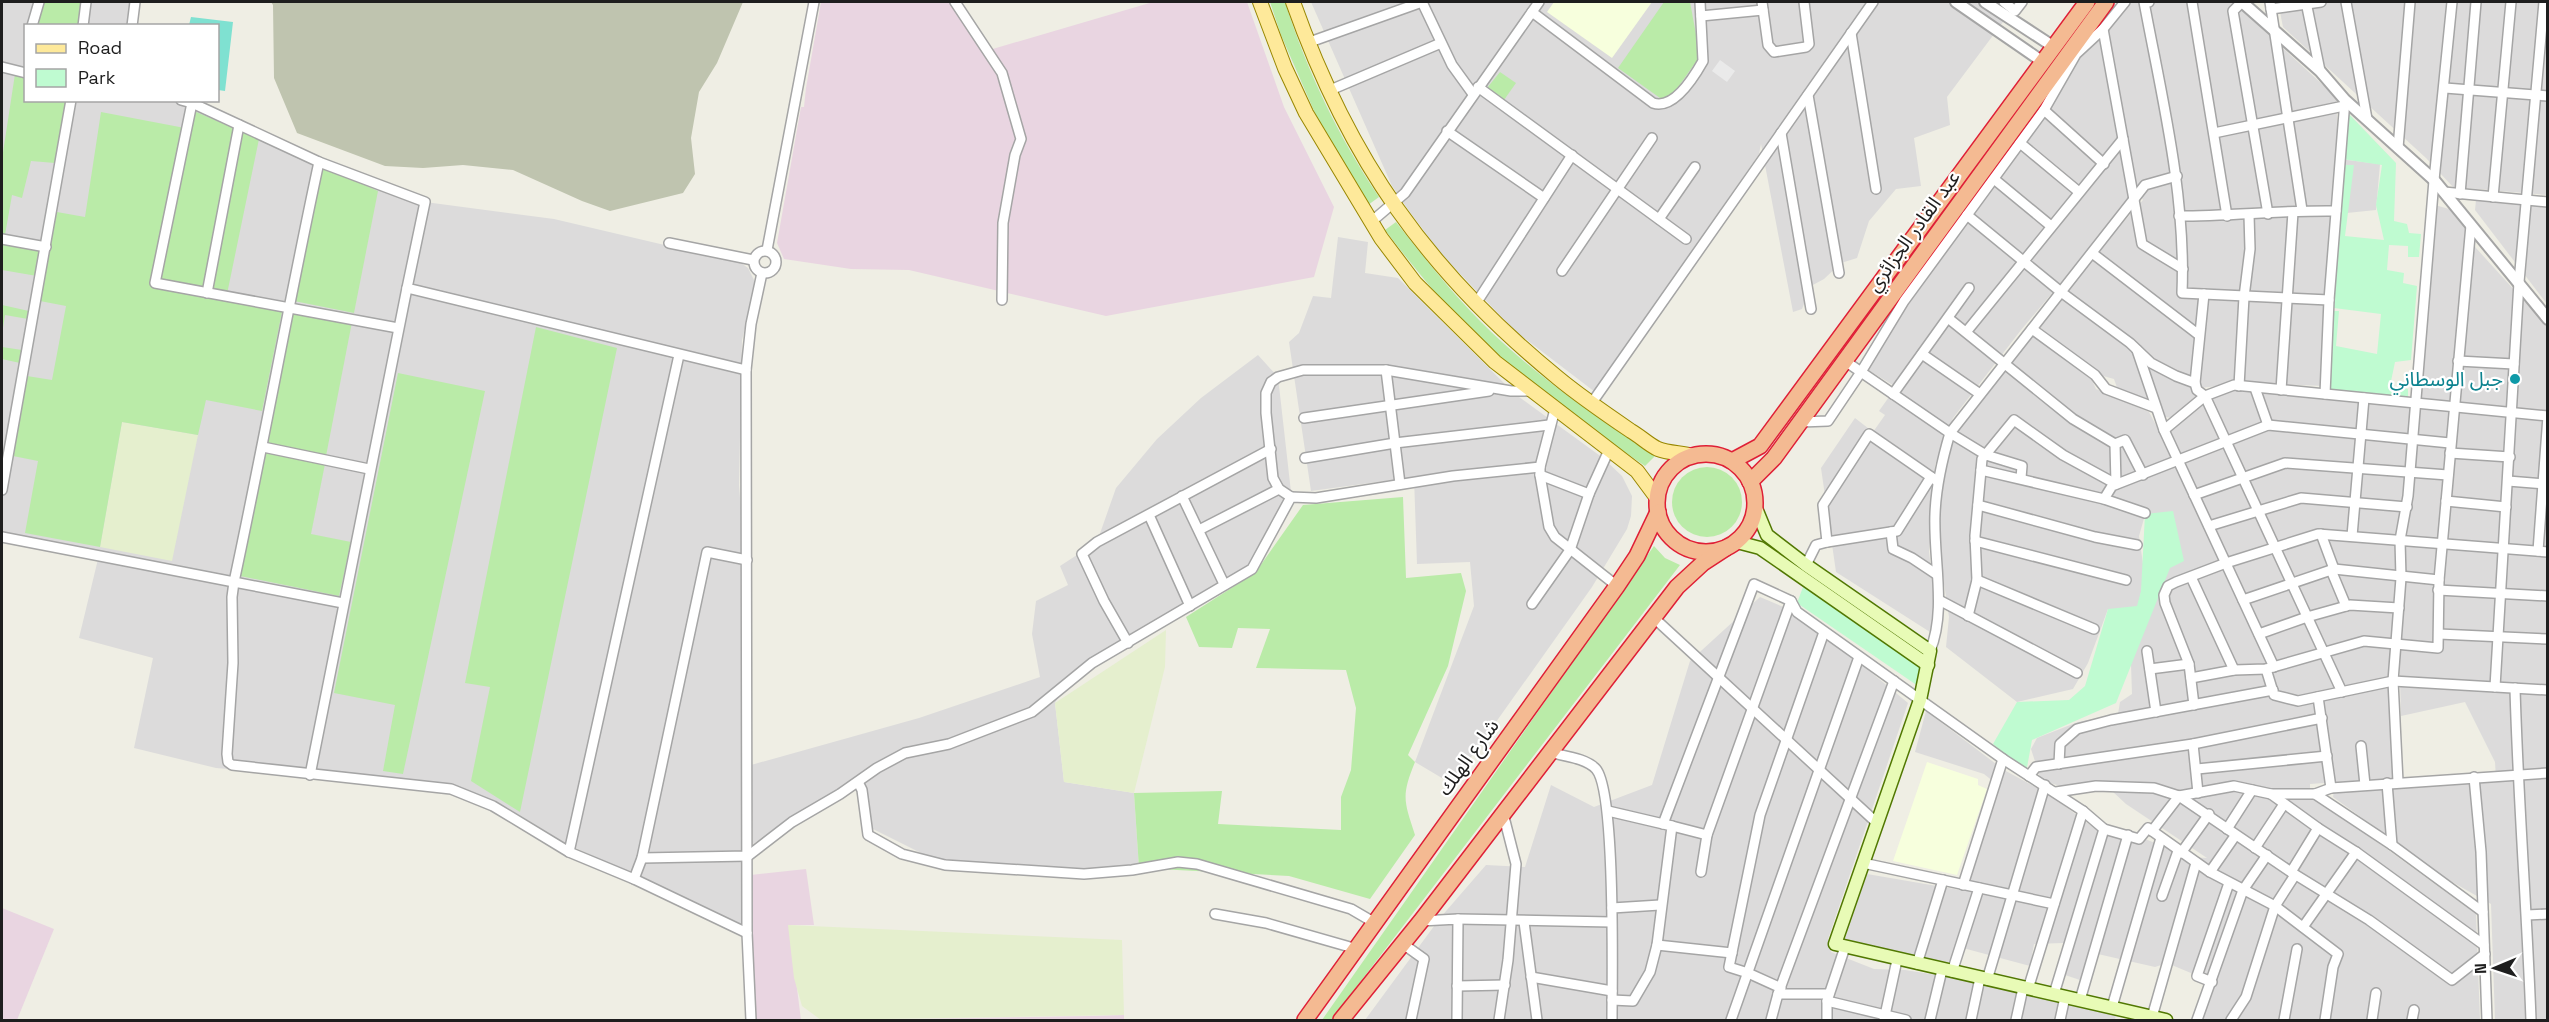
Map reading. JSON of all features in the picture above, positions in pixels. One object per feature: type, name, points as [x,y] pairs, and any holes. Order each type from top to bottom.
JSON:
[{"type":"highway","name":"عبد القادر الجزائري","points":[[1732,461],[1760,446],[2087,2]]},
{"type":"highway","name":"عبد القادر الجزائري","points":[[1750,483],[1774,458],[1801,422],[2106,2]]},
{"type":"highway","points":[[1341,1020],[1422,921],[1677,587],[1703,563],[1731,545],[1746,532],[1755,506],[1750,483],[1744,472],[1732,461],[1716,455],[1693,456],[1680,462],[1669,471],[1661,484],[1658,505],[1663,526],[1671,538],[1683,547],[1697,552],[1712,552],[1731,545]]},
{"type":"highway","name":"شارع الهلك","points":[[1305,1020],[1617,586],[1637,556],[1658,505]]},
{"type":"main road","points":[[1260,2],[1285,68],[1306,113],[1371,222],[1415,283],[1495,362],[1637,471],[1658,505]]},
{"type":"main road","points":[[1293,2],[1307,43],[1356,147],[1393,205],[1437,263],[1512,341],[1591,404],[1658,448],[1693,456]]},
{"type":"main road","points":[[1755,506],[1767,534],[1806,565],[1930,651],[1920,700],[1834,944],[2080,1000],[2119,1012],[2159,1019]]},
{"type":"main road","points":[[1731,545],[1760,548],[1928,664]]},
{"type":"street","points":[[33,24],[39,2]]},
{"type":"street","points":[[82,24],[86,2]]},
{"type":"street","points":[[132,24],[135,2]]},
{"type":"street","points":[[767,250],[814,2]]},
{"type":"street","points":[[955,2],[1002,73],[1021,139],[1015,155],[1003,223],[1002,300]]},
{"type":"street","points":[[1307,43],[1422,2],[1452,65],[1476,91],[1572,155],[1686,239]]},
{"type":"street","points":[[1371,222],[1405,193],[1539,2]]},
{"type":"street","points":[[1532,12],[1653,103],[1660,105],[1674,99],[1703,61],[1700,2]]},
{"type":"street","points":[[1701,16],[1762,6],[1770,50],[1806,48],[1810,42],[1804,2]]},
{"type":"street","points":[[1591,404],[1873,2]]},
{"type":"street","points":[[1956,2],[2043,62]]},
{"type":"street","points":[[1985,2],[2054,47]]},
{"type":"street","points":[[2004,2],[2015,11],[2022,2]]},
{"type":"street","points":[[1801,422],[1828,421],[1904,301],[2044,110],[2076,54],[2103,29],[2126,2]]},
{"type":"street","points":[[2149,2],[2144,2],[2177,176],[2183,269],[2182,293],[2329,300]]},
{"type":"street","points":[[2192,2],[2228,216]]},
{"type":"street","points":[[2268,214],[2234,11],[2242,2],[2320,71],[2344,103],[2367,119],[2434,180],[2547,319]]},
{"type":"street","points":[[2281,390],[2287,299],[2297,211],[2289,118],[2273,31],[2271,5],[2321,2]]},
{"type":"street","points":[[2346,2],[2367,119]]},
{"type":"street","points":[[2398,148],[2410,2]]},
{"type":"street","points":[[2398,782],[2393,681],[2401,578],[2400,540],[2407,507],[2434,180],[2452,2]]},
{"type":"street","points":[[2460,194],[2476,2]]},
{"type":"street","points":[[2493,197],[2511,2]]},
{"type":"street","points":[[2495,687],[2519,282],[2544,2]]},
{"type":"street","points":[[2306,3],[2320,71]]},
{"type":"street","points":[[2103,29],[2142,244],[2183,269]]},
{"type":"street","points":[[1851,33],[1876,189]]},
{"type":"street","points":[[1328,91],[1441,43]]},
{"type":"street","points":[[2,67],[24,72]]},
{"type":"street","points":[[2445,88],[2547,96]]},
{"type":"street","points":[[1808,95],[1839,273]]},
{"type":"street","points":[[2,490],[71,102]]},
{"type":"street","points":[[188,102],[319,162],[425,202],[369,469],[310,775]]},
{"type":"street","points":[[192,103],[155,283],[398,328]]},
{"type":"street","points":[[2214,133],[2289,118],[2344,103]]},
{"type":"street","points":[[2325,394],[2329,300],[2344,103]]},
{"type":"street","points":[[2044,110],[2104,164]]},
{"type":"street","points":[[207,293],[239,125]]},
{"type":"street","points":[[1447,131],[1544,198]]},
{"type":"street","points":[[1781,133],[1811,309]]},
{"type":"street","points":[[1562,271],[1652,138]]},
{"type":"street","points":[[1967,331],[2123,139]]},
{"type":"street","points":[[2020,143],[2079,192]]},
{"type":"street","points":[[1475,304],[1572,155]]},
{"type":"street","points":[[319,162],[288,306],[263,447],[234,582],[228,762],[238,767],[451,789],[493,806],[569,852],[634,879],[747,933]]},
{"type":"street","points":[[1659,219],[1695,166]]},
{"type":"street","points":[[1806,565],[1816,545],[1897,531],[1934,479],[1950,433],[2032,328],[2145,185],[2177,176]]},
{"type":"street","points":[[1994,178],[2051,226]]},
{"type":"street","points":[[2444,192],[2547,202]]},
{"type":"street","points":[[2179,216],[2336,211]]},
{"type":"street","points":[[1967,215],[2151,363],[2195,383]]},
{"type":"street","points":[[2240,386],[2244,297],[2250,249],[2249,215]]},
{"type":"street","points":[[2191,678],[2234,670],[2270,668],[2364,641],[2438,648],[2438,585],[2471,225]]},
{"type":"street","points":[[2,239],[46,247]]},
{"type":"street","points":[[669,243],[753,260]]},
{"type":"street","points":[[767,250],[774,254],[776,264],[770,272],[762,273],[756,269],[753,260],[759,251],[767,250]]},
{"type":"street","points":[[2092,253],[2199,335]]},
{"type":"street","points":[[751,1020],[747,933],[746,370],[751,324],[762,273]]},
{"type":"street","points":[[407,288],[746,370]]},
{"type":"street","points":[[1893,394],[1969,288]]},
{"type":"street","points":[[2204,294],[2195,383],[2197,390],[2205,396],[2342,692]]},
{"type":"street","points":[[1948,318],[1967,331],[2073,419],[2115,444]]},
{"type":"street","points":[[2032,328],[2096,375],[2106,389],[2156,408]]},
{"type":"street","points":[[2136,349],[2164,430],[2259,634],[2270,668],[2274,695],[2298,701],[2393,681],[2547,690]]},
{"type":"street","points":[[1922,354],[1980,394]]},
{"type":"street","points":[[569,852],[679,355]]},
{"type":"street","points":[[1845,361],[1986,455],[2022,466],[2021,478]]},
{"type":"street","points":[[2458,361],[2514,364]]},
{"type":"street","points":[[1530,391],[1499,389],[1386,370],[1303,370],[1271,381],[1266,393],[1273,478],[1279,489],[1291,497],[1316,498],[1400,484],[1540,471],[1589,494]]},
{"type":"street","points":[[1386,370],[1400,484]]},
{"type":"street","points":[[2164,430],[2205,396],[2234,386],[2547,416],[2543,551],[2321,534],[2226,563],[2168,586],[2164,595],[2189,664],[2194,705]]},
{"type":"street","points":[[2255,388],[2268,425]]},
{"type":"street","points":[[1304,418],[1499,389]]},
{"type":"street","points":[[2352,536],[2364,398]]},
{"type":"street","points":[[1555,409],[1549,425],[1540,471],[1549,527],[1555,537],[1617,586]]},
{"type":"street","points":[[1968,616],[1977,580],[1975,541],[1982,459],[2014,420],[2063,455],[2116,484]]},
{"type":"street","points":[[1305,458],[1395,443],[1549,425]]},
{"type":"street","points":[[2104,499],[2112,486],[2116,484],[2179,462],[2268,425],[2413,438],[2450,448],[2510,457]]},
{"type":"street","points":[[1827,542],[1822,505],[1869,434],[1934,479]]},
{"type":"street","points":[[2115,444],[2125,440],[2143,475]]},
{"type":"street","points":[[2115,444],[2116,484]]},
{"type":"street","points":[[263,447],[369,469]]},
{"type":"street","points":[[1128,643],[1104,601],[1082,554],[1097,542],[1270,449]]},
{"type":"street","points":[[1532,604],[1570,550],[1589,494],[1609,450]]},
{"type":"street","points":[[2194,495],[2242,476],[2285,463],[2448,475]]},
{"type":"street","points":[[1981,470],[2104,499],[2145,513]]},
{"type":"street","points":[[1930,651],[1936,638],[1939,600],[1935,574],[1934,479]]},
{"type":"street","points":[[2508,481],[2544,484]]},
{"type":"street","points":[[1199,530],[1279,489]]},
{"type":"street","points":[[1182,496],[1224,584]]},
{"type":"street","points":[[642,858],[748,856],[792,822],[905,753],[950,744],[1032,712],[1092,663],[1252,569],[1291,497]]},
{"type":"street","points":[[2209,526],[2301,498],[2407,507]]},
{"type":"street","points":[[2446,501],[2506,507]]},
{"type":"street","points":[[1978,505],[2096,537],[2137,545]]},
{"type":"street","points":[[1149,515],[1190,606]]},
{"type":"street","points":[[1892,531],[1893,549],[1912,558],[1935,574]]},
{"type":"street","points":[[2321,534],[2346,606]]},
{"type":"street","points":[[2,537],[343,603]]},
{"type":"street","points":[[1975,541],[2126,580]]},
{"type":"street","points":[[634,879],[642,858],[707,552],[747,560]]},
{"type":"street","points":[[2243,600],[2332,570],[2501,594],[2547,596]]},
{"type":"street","points":[[2191,578],[2234,670]]},
{"type":"street","points":[[1977,580],[2094,629]]},
{"type":"street","points":[[1531,977],[1633,1001],[1650,972],[1657,945],[1668,825],[1718,679],[1754,584],[1791,601],[1797,612],[1824,632],[2003,759],[2056,792],[2104,829],[2139,839],[2148,828],[2210,872],[2275,906],[2303,927],[2338,954],[2333,967],[2325,1020]]},
{"type":"street","points":[[1939,600],[2078,673]]},
{"type":"street","points":[[1701,872],[1707,835],[1791,601]]},
{"type":"street","points":[[2259,634],[2307,616],[2346,606],[2399,608]]},
{"type":"street","points":[[1653,617],[1877,823]]},
{"type":"street","points":[[1824,632],[1760,815],[1729,967],[1748,973],[1780,991],[1828,997],[1885,1018],[1906,1020]]},
{"type":"street","points":[[2439,634],[2547,639]]},
{"type":"street","points":[[2147,651],[2156,712]]},
{"type":"street","points":[[1731,1020],[1859,657]]},
{"type":"street","points":[[2150,669],[2189,664]]},
{"type":"street","points":[[1771,1020],[1894,681]]},
{"type":"street","points":[[2515,688],[2531,1020]]},
{"type":"street","points":[[2059,764],[2060,744],[2077,729],[2273,690]]},
{"type":"street","points":[[2318,697],[2331,788]]},
{"type":"street","points":[[2029,776],[2036,767],[2193,744],[2322,718]]},
{"type":"street","points":[[2193,744],[2198,793]]},
{"type":"street","points":[[2361,746],[2365,785]]},
{"type":"street","points":[[1549,752],[1589,763],[1598,771],[1608,811],[1612,908],[1612,1020]]},
{"type":"street","points":[[2197,769],[2327,756]]},
{"type":"street","points":[[1963,885],[2003,759]]},
{"type":"street","points":[[2152,831],[2179,796],[2234,786],[2271,794],[2315,794],[2331,788],[2386,783],[2547,773]]},
{"type":"street","points":[[2474,777],[2487,1020]]},
{"type":"street","points":[[858,782],[862,790],[868,835],[913,858],[945,864],[1084,874],[1132,870],[1178,861],[1197,864],[1351,909],[1375,923]]},
{"type":"street","points":[[2386,783],[2392,845]]},
{"type":"street","points":[[1971,1020],[2013,896],[2045,785]]},
{"type":"street","points":[[2056,792],[2096,786],[2154,788],[2179,796],[2209,814],[2235,836],[2293,874],[2369,920],[2452,980],[2485,950]]},
{"type":"street","points":[[2227,829],[2252,790]]},
{"type":"street","points":[[2271,794],[2356,852],[2485,950]]},
{"type":"street","points":[[2315,794],[2392,845],[2483,912]]},
{"type":"street","points":[[2255,848],[2284,804]]},
{"type":"street","points":[[1608,811],[1707,835]]},
{"type":"street","points":[[2016,1020],[2083,811]]},
{"type":"street","points":[[1499,1020],[1516,864],[1503,813]]},
{"type":"street","points":[[2162,896],[2180,852],[2209,814]]},
{"type":"street","points":[[2231,1020],[2246,997],[2275,906],[2318,828]]},
{"type":"street","points":[[2060,1020],[2059,996],[2104,829]]},
{"type":"street","points":[[2080,1000],[2128,835]]},
{"type":"street","points":[[2210,872],[2235,836]]},
{"type":"street","points":[[2119,1012],[2161,837]]},
{"type":"street","points":[[2303,927],[2356,852]]},
{"type":"street","points":[[2197,1020],[2243,890],[2267,855]]},
{"type":"street","points":[[1863,863],[2054,904]]},
{"type":"street","points":[[2159,1019],[2196,863]]},
{"type":"street","points":[[1917,964],[1943,880]]},
{"type":"street","points":[[2212,982],[2197,976],[2229,883]]},
{"type":"street","points":[[1930,1020],[1978,888]]},
{"type":"street","points":[[1612,908],[1660,905]]},
{"type":"street","points":[[1215,914],[1266,923],[1357,949]]},
{"type":"street","points":[[2527,915],[2547,914]]},
{"type":"street","points":[[1457,1020],[1458,920]]},
{"type":"street","points":[[1422,921],[1611,922]]},
{"type":"street","points":[[1524,922],[1537,1020]]},
{"type":"street","points":[[1403,944],[1424,958],[1411,1020]]},
{"type":"street","points":[[1657,945],[1732,953]]},
{"type":"street","points":[[1827,1020],[1828,997],[1845,947]]},
{"type":"street","points":[[2284,1020],[2296,949]]},
{"type":"street","points":[[1885,1018],[1897,960]]},
{"type":"street","points":[[1457,986],[1504,985]]},
{"type":"street","points":[[2372,1020],[2376,993]]},
{"type":"street","points":[[2412,1020],[2414,1010]]},
{"type":"shaded area","points":[[2,2],[137,2],[134,24],[24,24],[24,102],[183,102],[319,162],[425,202],[554,219],[741,263],[748,268],[756,284],[742,340],[739,485],[744,549],[744,876],[741,924],[565,843],[496,801],[451,789],[216,768],[134,748],[153,658],[79,638],[99,555],[2,537]]},
{"type":"shaded area","points":[[271,2],[743,2],[717,63],[699,92],[691,138],[695,174],[683,193],[610,211],[513,170],[463,165],[423,168],[385,166],[297,133],[274,78],[273,5]]},
{"type":"shaded area","points":[[821,2],[955,2],[986,51],[1153,2],[1247,2],[1284,107],[1334,207],[1314,277],[1106,316],[909,270],[851,269],[784,259],[777,243],[801,107],[804,107]]},
{"type":"shaded area","points":[[1311,2],[2018,2],[1947,97],[1950,125],[1914,138],[1921,186],[1896,189],[1869,221],[1857,258],[1841,263],[1824,279],[1811,286],[1802,309],[1793,312],[1761,144],[1759,154],[1595,392],[1515,331],[1443,256],[1409,211],[1392,186]]},
{"type":"shaded area","points":[[1554,2],[1652,2],[1612,58],[1547,12]]},
{"type":"shaded area","points":[[2127,2],[2233,2],[2336,97],[2339,159],[2380,164],[2376,210],[2337,214],[2325,386],[2244,383],[2200,388],[2200,397],[2174,418],[2163,417],[2158,401],[2138,400],[2119,393],[2114,379],[2096,374],[2049,338],[2038,324],[2087,263],[2143,200],[2135,187],[2132,198],[2021,330],[1953,418],[1935,465],[1934,508],[1929,551],[1935,608],[1930,632],[1836,572],[1821,468],[1855,418],[1873,432],[1885,415],[1879,411],[1896,387],[1865,368],[1882,339],[2079,54],[2098,41],[2107,43],[2108,31]]},
{"type":"shaded area","points":[[2278,2],[2547,2],[2547,195],[2453,187],[2426,158],[2283,27]]},
{"type":"shaded area","points":[[191,17],[233,22],[225,91],[219,90],[219,24],[189,24]]},
{"type":"shaded area","points":[[1720,60],[1735,71],[1727,82],[1712,71]]},
{"type":"shaded area","points":[[2476,200],[2547,207],[2547,304],[2475,210]]},
{"type":"shaded area","points":[[2435,205],[2449,209],[2466,230],[2476,248],[2547,326],[2547,637],[2439,631],[2438,647],[2398,643],[2405,536]]},
{"type":"shaded area","points":[[1338,237],[1368,242],[1365,273],[1398,278],[1515,394],[1603,458],[1622,476],[1632,496],[1631,516],[1627,529],[1592,587],[1452,784],[1415,762],[1474,606],[1470,562],[1417,564],[1414,477],[1311,491],[1289,342],[1299,333],[1313,296],[1331,298]]},
{"type":"shaded area","points":[[2032,332],[2089,374],[2096,389],[2149,412],[2160,433],[2201,398],[2230,389],[2411,403],[2388,688],[2394,778],[2310,784],[2310,793],[2476,914],[2480,1020],[2197,1020],[2210,981],[2167,963],[2155,967],[2089,952],[2080,980],[2059,973],[2068,949],[2063,943],[2034,944],[2030,966],[1963,948],[1947,963],[1845,939],[1867,874],[1966,891],[1999,786],[1984,774],[1915,752],[1926,711],[2004,770],[2050,795],[2090,825],[2133,834],[2189,857],[2207,858],[2126,804],[2112,791],[2066,788],[2041,780],[2031,749],[2037,738],[2078,722],[2118,714],[2120,702],[2132,694],[2131,664],[2148,621],[2145,515],[2139,536],[2144,571],[2138,613],[2108,609],[2088,663],[2073,689],[2017,702],[1946,647],[1949,617],[1938,543],[1944,456],[1956,431]]},
{"type":"shaded area","points":[[1258,355],[1278,377],[1291,492],[1286,508],[1250,565],[1194,598],[1190,606],[1092,663],[1064,687],[1055,703],[1064,782],[1134,793],[1139,868],[1084,874],[945,865],[869,827],[859,777],[753,844],[751,765],[919,718],[1040,677],[1032,634],[1036,601],[1068,585],[1060,566],[1097,542],[1116,488],[1157,439],[1201,398]]},
{"type":"shaded area","points":[[122,422],[198,435],[172,561],[100,547]]},
{"type":"shaded area","points":[[1760,597],[1802,615],[1908,703],[1828,939],[1831,952],[1874,969],[1905,970],[2000,985],[2116,1014],[2115,1020],[1365,1020],[1440,918],[1486,865],[1525,867],[1551,785],[1594,807],[1652,785],[1690,661]]},
{"type":"shaded area","points":[[1166,630],[1165,667],[1134,793],[1064,782],[1055,703]]},
{"type":"shaded area","points":[[2440,635],[2547,640],[2547,1020],[2495,1020],[2491,904],[2447,879],[2333,797],[2334,791],[2496,779],[2495,762],[2465,702],[2401,716],[2399,645],[2438,649]]},
{"type":"shaded area","points":[[1927,762],[1978,779],[1978,785],[1987,789],[1957,875],[1893,861]]},
{"type":"shaded area","points":[[806,869],[814,925],[789,925],[801,1020],[755,1020],[751,875]]},
{"type":"shaded area","points":[[2,908],[54,929],[17,1020],[2,1020]]},
{"type":"shaded area","points":[[788,925],[1122,940],[1124,1015],[821,1020],[802,1006],[794,978]]},
{"type":"shaded area","points":[[1124,1015],[1124,1020],[863,1020],[1091,1016]]},
{"type":"green space","points":[[43,2],[83,2],[80,24],[37,24]]},
{"type":"green space","points":[[1270,2],[1285,2],[1303,53],[1325,103],[1379,197],[1368,205],[1321,127],[1281,35]]},
{"type":"green space","points":[[1664,2],[1690,2],[1700,56],[1667,103],[1618,68]]},
{"type":"green space","points":[[1500,72],[1516,83],[1504,100],[1487,88]]},
{"type":"green space","points":[[15,74],[24,76],[24,102],[67,102],[55,163],[31,161],[22,198],[12,195],[5,235],[2,234],[2,159]]},
{"type":"green space","points":[[194,111],[259,139],[226,299],[282,312],[262,411],[206,400],[198,435],[122,422],[100,547],[25,533],[38,461],[13,456],[27,376],[52,380],[66,306],[40,301],[57,212],[85,217],[101,112],[190,129]]},
{"type":"green space","points":[[2346,111],[2396,163],[2394,221],[2407,224],[2409,233],[2421,234],[2419,257],[2408,257],[2408,246],[2389,245],[2387,270],[2404,273],[2403,283],[2417,286],[2411,360],[2395,362],[2390,386],[2408,389],[2408,400],[2326,392],[2333,311],[2339,311],[2336,346],[2377,354],[2381,314],[2334,308],[2342,165],[2354,165],[2345,236],[2384,240],[2376,205],[2382,165],[2342,159]]},
{"type":"green space","points":[[322,166],[378,191],[354,313],[294,301]]},
{"type":"green space","points":[[1396,222],[1433,269],[1502,342],[1557,388],[1655,456],[1645,466],[1548,397],[1501,359],[1448,307],[1385,230]]},
{"type":"green space","points":[[2,241],[41,248],[37,276],[2,270]]},
{"type":"green space","points":[[2,305],[29,311],[28,319],[5,315],[2,334]]},
{"type":"green space","points":[[293,311],[352,322],[326,456],[267,444]]},
{"type":"green space","points":[[536,327],[617,348],[520,812],[471,781],[490,687],[465,683]]},
{"type":"green space","points":[[2,347],[22,350],[20,363],[2,359]]},
{"type":"green space","points":[[398,373],[485,391],[403,774],[383,771],[395,705],[334,693]]},
{"type":"green space","points":[[266,452],[325,464],[311,534],[351,542],[339,596],[240,576]]},
{"type":"green space","points":[[1707,467],[1720,470],[1732,477],[1739,489],[1742,502],[1739,515],[1732,527],[1720,534],[1707,537],[1694,534],[1682,527],[1675,515],[1672,502],[1675,489],[1682,477],[1694,470]]},
{"type":"green space","points":[[1403,497],[1406,578],[1461,573],[1466,591],[1448,666],[1408,755],[1415,762],[1406,791],[1406,806],[1415,835],[1370,899],[1289,876],[1139,868],[1134,793],[1222,791],[1218,824],[1341,830],[1341,797],[1351,770],[1356,708],[1346,670],[1256,668],[1270,629],[1238,628],[1232,648],[1199,647],[1186,617],[1255,573],[1303,505]]},
{"type":"green space","points":[[2173,511],[2184,561],[2170,568],[2116,703],[2032,740],[2026,773],[1993,744],[2017,702],[2069,700],[2085,686],[2108,609],[2137,606],[2141,591],[2145,514]]},
{"type":"green space","points":[[1654,546],[1665,558],[1680,565],[1331,1020],[1322,1020]]},
{"type":"green space","points":[[1803,587],[1923,669],[1918,686],[1797,603]]},
{"type":"place","name":"جبل الوسطاني","points":[[2515,379]]}]
